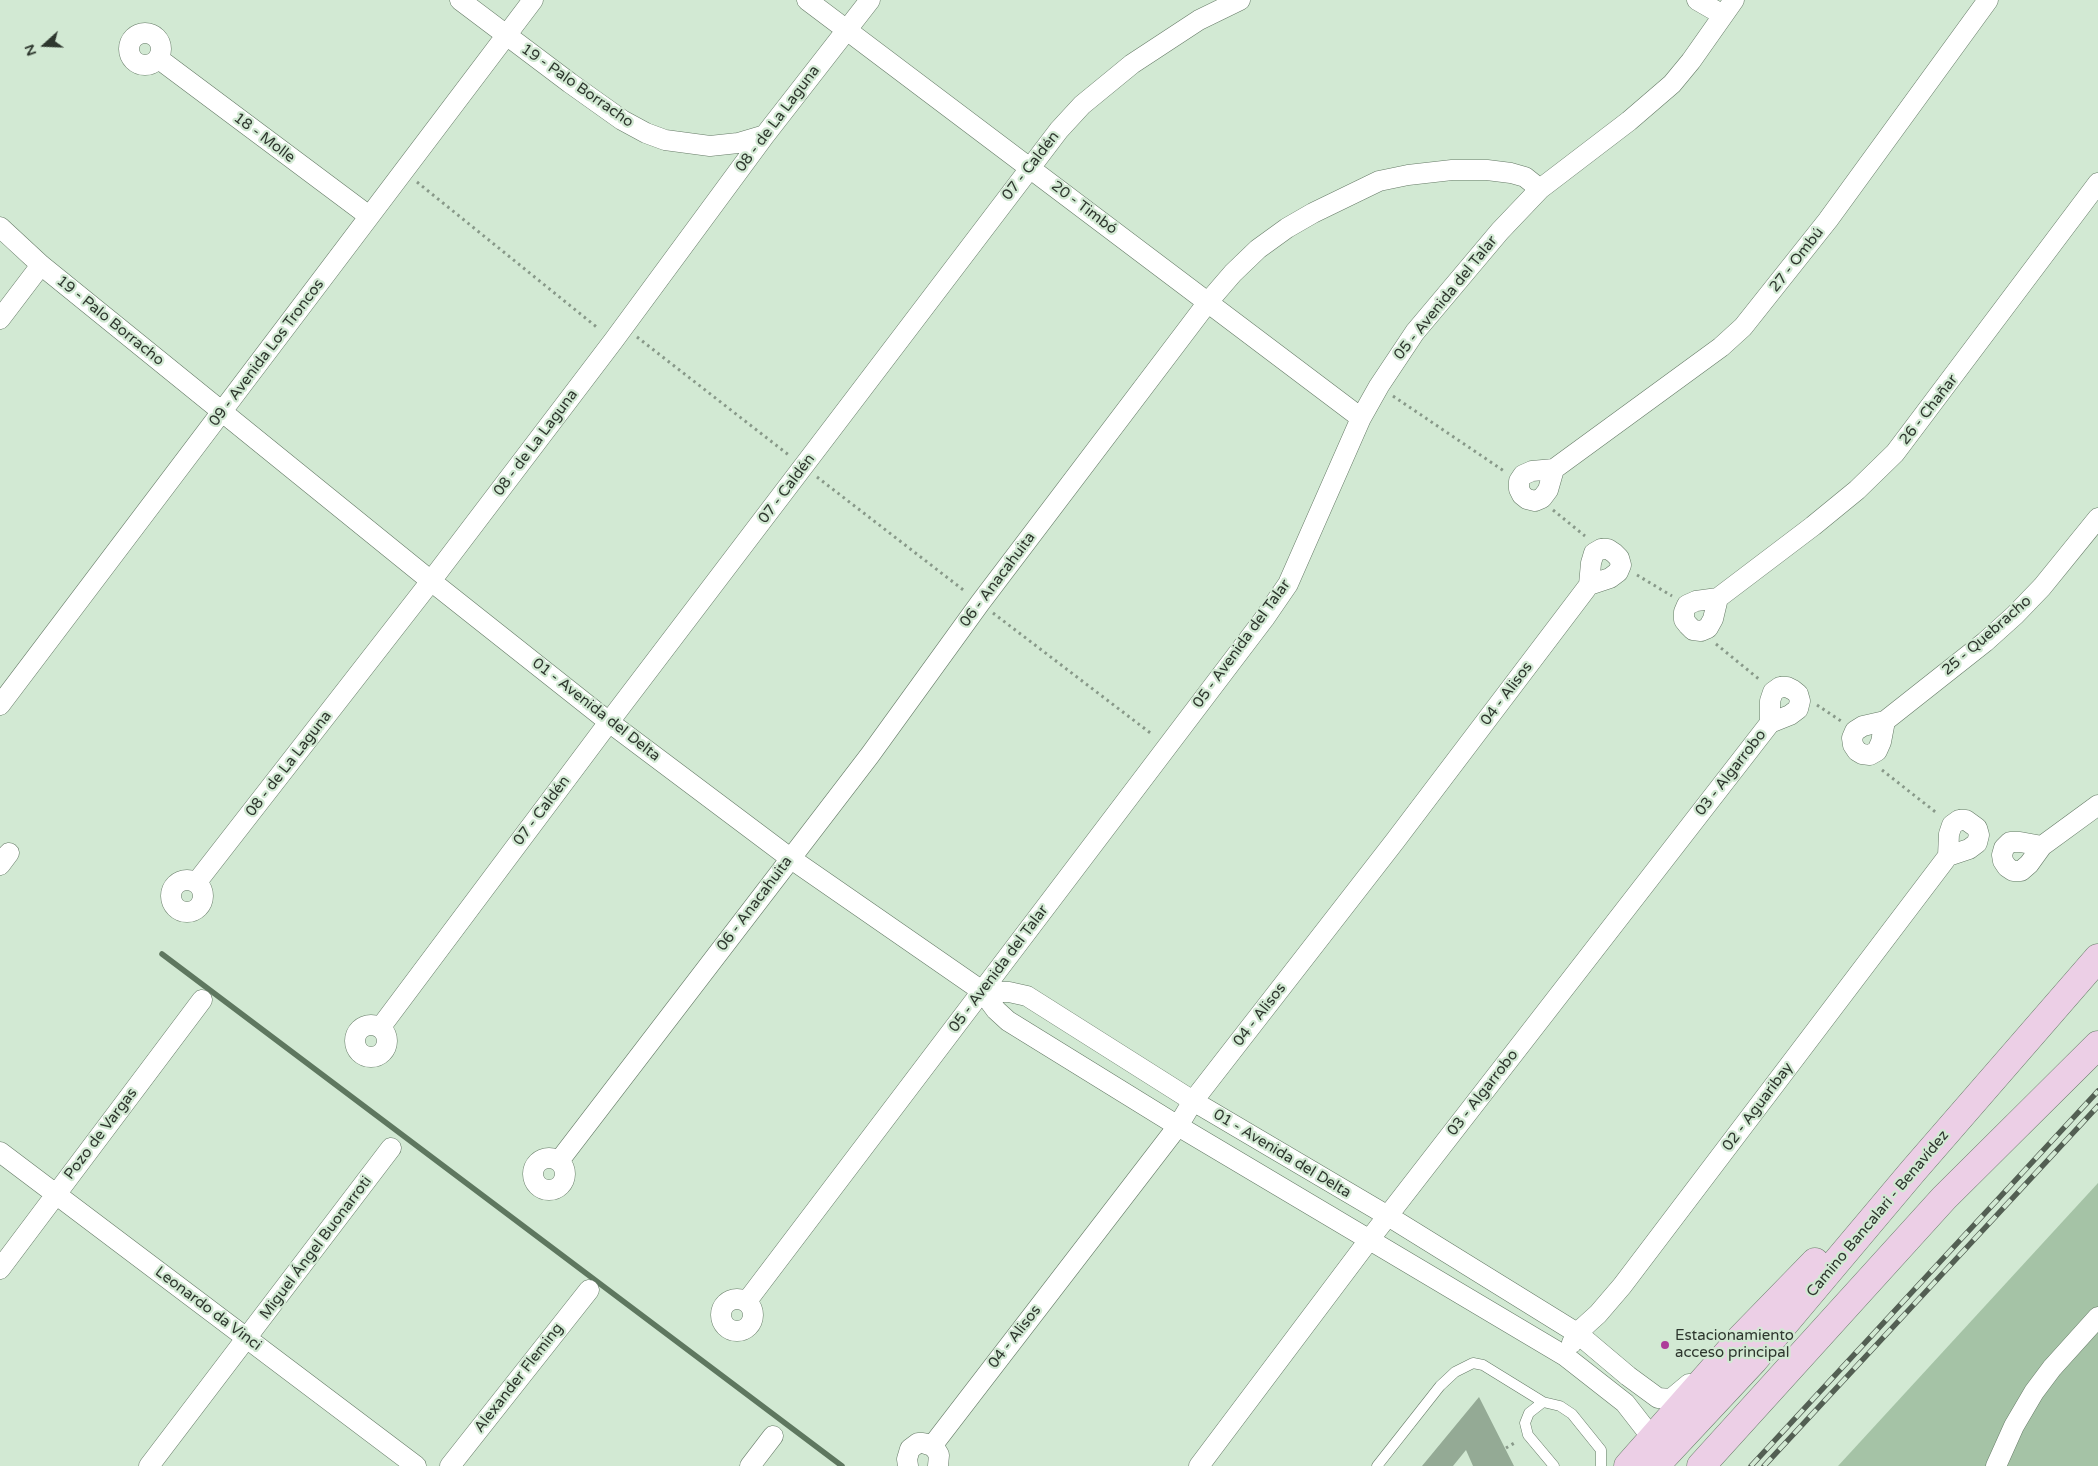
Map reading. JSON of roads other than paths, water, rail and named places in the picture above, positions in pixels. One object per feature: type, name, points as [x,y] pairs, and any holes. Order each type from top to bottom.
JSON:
[{"type":"main road","name":"Camino Bancalari - Benavídez","points":[[1652,1449],[1754,1360],[1913,1171],[2097,960]]},
{"type":"main road","points":[[2025,1116],[2098,1033]]},
{"type":"main road","points":[[1701,1466],[1944,1198],[2098,1045]]},
{"type":"main road","points":[[1628,1466],[1652,1449],[1676,1413],[1741,1338],[1826,1251],[1913,1171]]},
{"type":"street","name":"19 - Palo Borracho","points":[[460,0],[506,36],[622,120],[665,140],[710,146],[738,143],[765,135]]},
{"type":"street","name":"09 - Avenida Los Troncos","points":[[0,705],[533,0]]},
{"type":"street","name":"20 - Timbó","points":[[807,0],[1360,418]]},
{"type":"street","name":"08 - de La Laguna","points":[[196,883],[431,581],[614,340],[765,135],[870,0]]},
{"type":"street","name":"07 - Caldén","points":[[380,1028],[609,722],[804,467],[1029,167],[1064,124],[1108,82],[1199,20],[1240,0]]},
{"type":"street","points":[[1697,0],[1729,8]]},
{"type":"street","name":"27 - Ombú","points":[[1554,469],[1714,353],[1743,327],[1828,220],[1988,0]]},
{"type":"street","name":"05 - Avenida del Talar","points":[[747,1302],[1264,619],[1288,584],[1360,418],[1415,332],[1500,231],[1540,189],[1629,122],[1663,93],[1691,61],[1729,8]]},
{"type":"street","name":"18 - Molle","points":[[158,59],[369,216]]},
{"type":"street","name":"06 - Anacahuita","points":[[559,1160],[870,755],[980,603],[1208,302],[1233,273],[1258,249],[1287,228],[1313,213],[1380,181],[1408,174],[1452,170],[1487,170],[1511,173],[1524,177],[1540,189]]},
{"type":"street","name":"26 - Chañar","points":[[1718,598],[1813,526],[1857,490],[1896,453],[2098,183]]},
{"type":"street","name":"19 - Palo Borracho","points":[[0,228],[41,265],[223,412]]},
{"type":"street","points":[[0,319],[41,265]]},
{"type":"street","name":"01 - Avenida del Delta","points":[[223,412],[431,581],[609,722],[790,858],[982,991],[996,1010],[1008,1021],[1178,1126],[1564,1356],[1625,1403],[1652,1449]]},
{"type":"street","points":[[1554,469],[1548,490],[1540,499],[1534,501],[1527,499],[1519,489],[1519,481],[1523,475],[1532,471],[1554,469]]},
{"type":"street","name":"25 - Quebracho","points":[[1885,721],[1985,642],[2015,615],[2048,580],[2098,518]]},
{"type":"street","points":[[1601,549],[1608,549],[1619,558],[1621,565],[1618,572],[1610,578],[1589,585],[1590,563],[1594,553],[1601,549]]},
{"type":"street","name":"04 - Alisos","points":[[932,1446],[1178,1126],[1193,1101],[1395,842],[1589,585]]},
{"type":"street","points":[[1718,598],[1713,619],[1708,628],[1693,630],[1684,620],[1684,612],[1687,605],[1696,601],[1718,598]]},
{"type":"street","points":[[1780,687],[1794,690],[1798,694],[1800,701],[1798,709],[1790,715],[1770,723],[1770,701],[1773,692],[1780,687]]},
{"type":"street","points":[[1885,721],[1881,742],[1877,751],[1870,755],[1862,754],[1853,745],[1852,738],[1855,731],[1863,726],[1885,721]]},
{"type":"street","name":"03 - Algarrobo","points":[[1199,1466],[1369,1240],[1770,723]]},
{"type":"street","points":[[2042,846],[2098,805]]},
{"type":"street","points":[[1959,820],[1966,820],[1977,828],[1979,835],[1977,842],[1969,849],[1948,856],[1952,825],[1959,820]]},
{"type":"street","name":"02 - Aguaribay","points":[[1564,1356],[1578,1333],[1598,1314],[1622,1286],[1948,856]]},
{"type":"street","name":"01 - Avenida del Delta","points":[[982,991],[1009,992],[1026,996],[1193,1101],[1388,1216],[1578,1333],[1628,1376],[1658,1398],[1664,1400],[1677,1395],[1741,1338]]},
{"type":"street","name":"Pozo de Vargas","points":[[0,1269],[202,1000]]},
{"type":"street","name":"Miguel Ángel Buonarroti","points":[[150,1466],[391,1148]]},
{"type":"street","name":"Leonardo da Vinci","points":[[0,1152],[416,1466]]},
{"type":"street","name":"Alexander Fleming","points":[[450,1466],[589,1290]]},
{"type":"street","points":[[1996,1466],[2014,1426],[2034,1392],[2052,1368],[2098,1317]]},
{"type":"street","name":"01 - Avenida del Delta","points":[[1578,1333],[1635,1392],[1676,1413]]},
{"type":"street","points":[[750,1466],[772,1436]]},
{"type":"street","points":[[908,1466],[907,1454],[913,1446],[923,1443],[932,1446],[939,1455],[938,1466]]},
{"type":"lane","points":[[1377,1466],[1440,1386],[1454,1372],[1473,1362],[1483,1365],[1543,1402],[1560,1406],[1572,1414],[1601,1450],[1600,1466]]},
{"type":"lane","points":[[1543,1402],[1529,1413],[1525,1423],[1528,1436],[1554,1466]]},
{"type":"waterway","points":[[162,954],[842,1466]]},
{"type":"railway","points":[[1751,1466],[2098,1091]]},
{"type":"railway","points":[[1764,1466],[2098,1106]]},
{"type":"place","name":"Estacionamiento acceso principal","points":[[1665,1345]]}]
